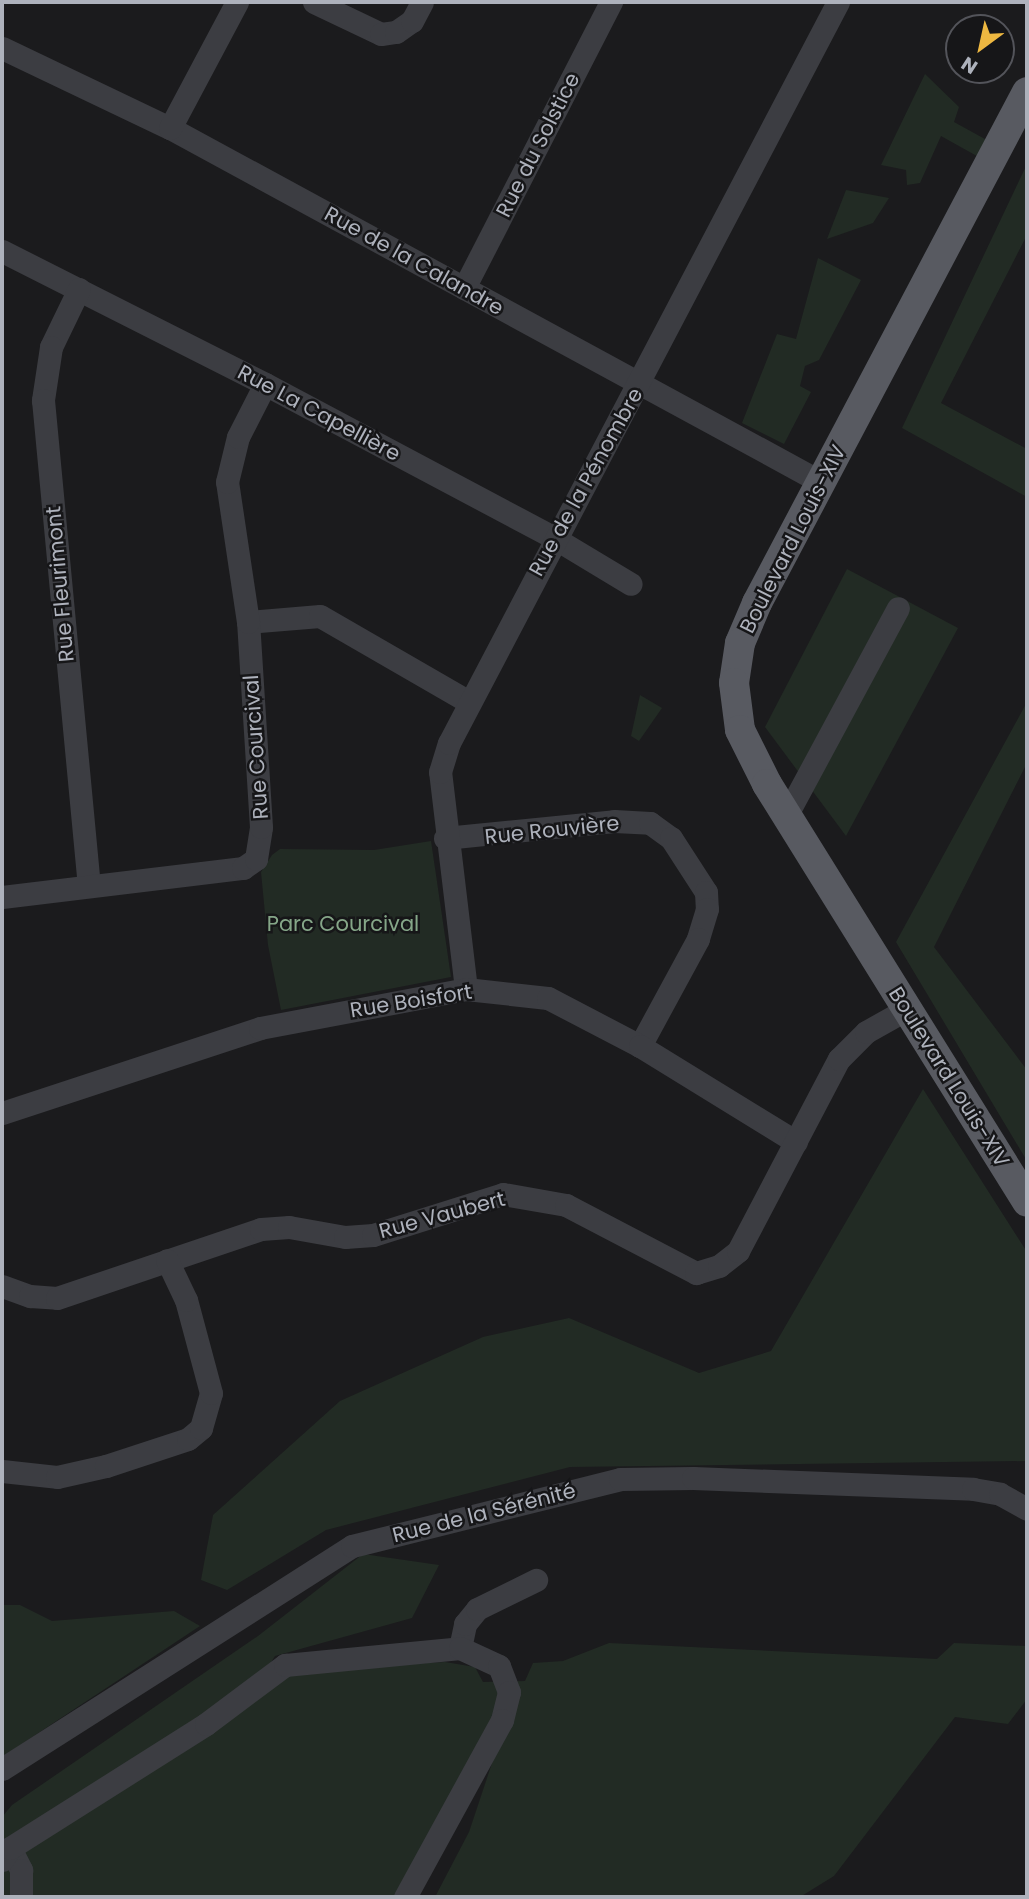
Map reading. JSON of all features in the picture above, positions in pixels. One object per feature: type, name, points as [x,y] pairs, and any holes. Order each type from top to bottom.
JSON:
[{"type":"main road","name":"Boulevard Louis-XIV","points":[[1027,92],[757,603],[740,643],[734,682],[740,730],[786,816],[1027,1202]]},
{"type":"street","points":[[170,128],[237,2]]},
{"type":"street","points":[[314,2],[381,34],[396,32],[412,21],[422,2]]},
{"type":"street","name":"Rue du Solstice","points":[[464,288],[611,2]]},
{"type":"street","name":"Rue de la Pénombre","points":[[466,989],[445,838],[440,772],[469,702],[638,387],[838,2]]},
{"type":"street","name":"Rue de la Calandre","points":[[2,48],[170,128],[464,288],[638,387],[821,482]]},
{"type":"street","name":"Rue La Capellière","points":[[2,251],[265,384],[556,539],[631,584]]},
{"type":"street","name":"Rue Fleurimont","points":[[79,289],[51,347],[43,400],[89,886]]},
{"type":"street","name":"Rue Courcival","points":[[2,897],[243,868],[256,859],[261,827],[247,622],[227,482],[238,437],[265,384]]},
{"type":"street","points":[[786,816],[898,608]]},
{"type":"street","points":[[247,622],[320,616],[469,702]]},
{"type":"street","name":"Rue Rouvière","points":[[445,838],[614,821],[650,823],[671,838],[706,892],[707,909],[698,939],[640,1046]]},
{"type":"street","name":"Rue Boisfort","points":[[2,1113],[260,1028],[466,989],[548,998],[640,1046],[796,1142]]},
{"type":"street","name":"Rue Vaubert","points":[[2,1286],[30,1296],[57,1298],[261,1229],[373,1235],[503,1194],[566,1205],[696,1273],[719,1266],[738,1251],[839,1059],[866,1032],[907,1009]]},
{"type":"street","points":[[2,1471],[57,1477],[106,1466],[188,1439],[201,1428],[211,1393],[186,1300],[167,1260]]},
{"type":"street","name":"Rue de la Sérénité","points":[[2,1769],[352,1546],[620,1479],[693,1478],[973,1489],[1000,1494],[1027,1509]]},
{"type":"street","points":[[460,1648],[465,1624],[477,1609],[536,1580]]},
{"type":"street","points":[[21,1897],[21,1870],[6,1854],[206,1724],[285,1665],[460,1648],[499,1666],[509,1692],[502,1720],[405,1897]]},
{"type":"green space","points":[[925,74],[959,107],[954,122],[994,144],[984,160],[941,136],[920,183],[907,185],[906,170],[881,165]]},
{"type":"green space","points":[[1027,164],[1027,235],[941,403],[1027,449],[1027,497],[902,428]]},
{"type":"green space","points":[[846,190],[889,198],[873,223],[827,239]]},
{"type":"green space","points":[[818,258],[861,280],[819,360],[805,366],[800,386],[811,392],[784,444],[742,423],[777,334],[796,339]]},
{"type":"green space","points":[[847,569],[958,628],[846,836],[765,727]]},
{"type":"green space","points":[[640,695],[662,708],[639,741],[631,736]]},
{"type":"green space","points":[[1027,702],[1027,763],[934,947],[1027,1070],[1027,1161],[896,942]]},
{"type":"green space","name":"Parc Courcival","points":[[431,841],[451,977],[281,1010],[268,945],[261,872],[272,855],[280,849],[374,850]]},
{"type":"green space","points":[[923,1089],[1027,1252],[1027,1461],[570,1467],[326,1530],[227,1590],[201,1580],[213,1515],[340,1401],[483,1337],[569,1318],[699,1373],[771,1351]]},
{"type":"green space","points":[[363,1554],[439,1565],[412,1618],[275,1656],[265,1672],[445,1662],[475,1667],[483,1682],[525,1681],[533,1663],[563,1661],[609,1643],[937,1659],[954,1643],[1027,1646],[1027,1699],[1008,1724],[955,1717],[834,1876],[800,1897],[435,1897],[469,1832],[501,1736],[411,1897],[2,1897],[2,1817],[12,1805],[258,1636]]},
{"type":"green space","points":[[2,1605],[20,1605],[52,1621],[174,1611],[200,1626],[2,1757]]}]
